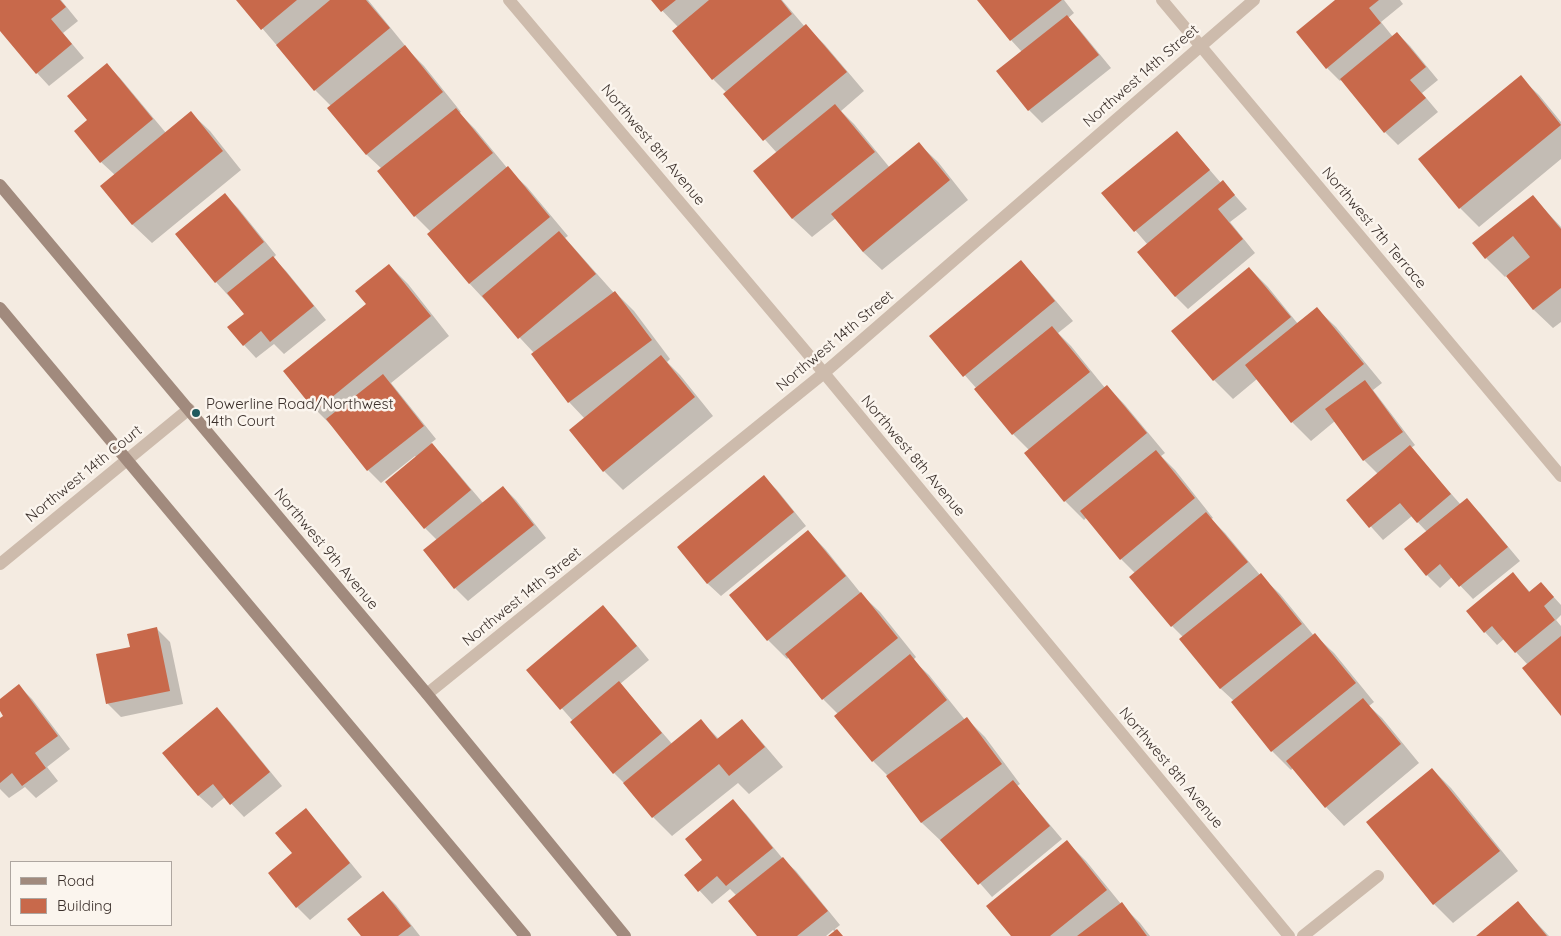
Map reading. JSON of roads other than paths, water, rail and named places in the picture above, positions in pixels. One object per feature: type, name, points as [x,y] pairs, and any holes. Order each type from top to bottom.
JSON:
[{"type":"main road","name":"Northwest 9th Avenue","points":[[0,185],[427,694],[625,936]]},
{"type":"main road","points":[[0,308],[525,936]]},
{"type":"street","name":"Northwest 8th Avenue","points":[[509,0],[824,373],[1288,936]]},
{"type":"street","name":"Northwest 7th Terrace","points":[[1162,0],[1561,476]]},
{"type":"street","name":"Northwest 14th Street","points":[[427,694],[824,373],[1254,0]]},
{"type":"street","name":"Northwest 14th Court","points":[[0,564],[189,409]]},
{"type":"street","points":[[1303,936],[1378,876]]},
{"type":"place","name":"Powerline Road/Northwest 14th Court","points":[[196,413]]}]
